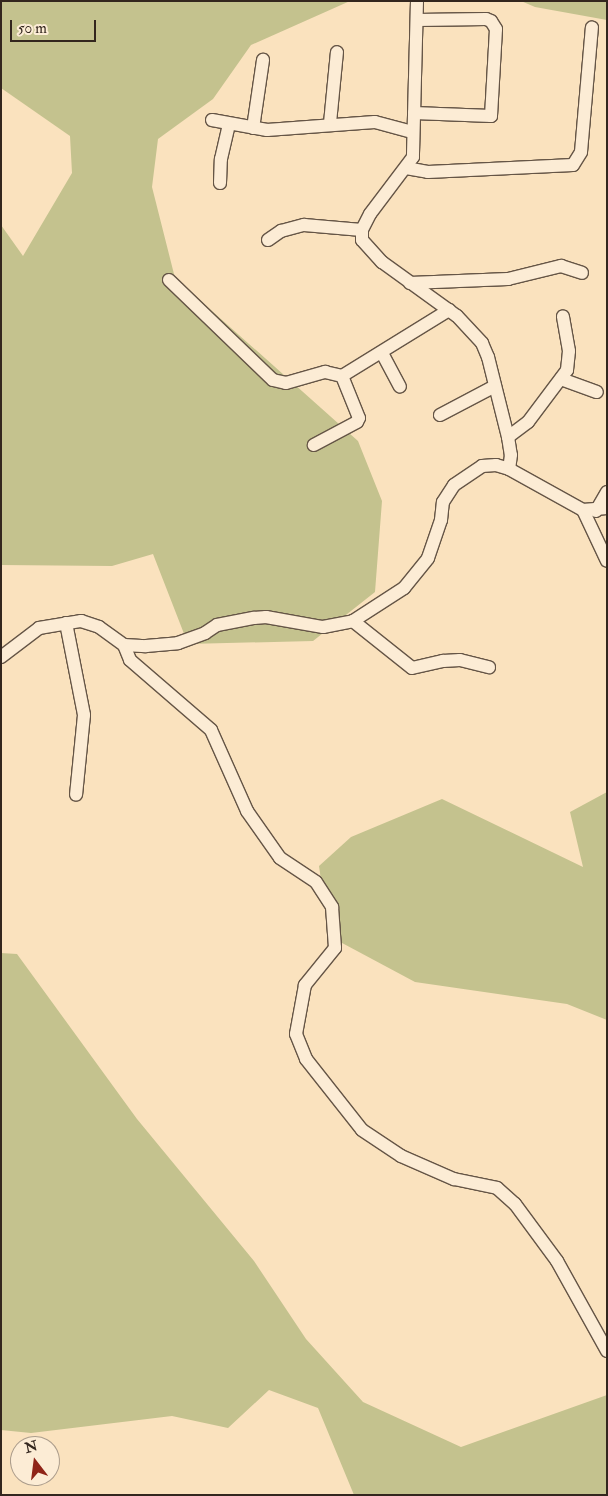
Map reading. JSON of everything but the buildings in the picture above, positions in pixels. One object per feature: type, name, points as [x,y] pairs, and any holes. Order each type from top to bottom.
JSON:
[{"type":"street","points":[[417,1],[412,157],[406,168],[370,214],[362,230],[362,240],[370,252],[449,310],[482,344],[508,437],[511,455],[509,469]]},
{"type":"street","points":[[414,112],[491,116],[496,29],[491,21],[486,19],[417,20]]},
{"type":"street","points":[[406,168],[428,172],[573,165],[581,152],[592,27]]},
{"type":"street","points":[[330,124],[337,52]]},
{"type":"street","points":[[253,128],[263,60]]},
{"type":"street","points":[[212,120],[253,128],[297,128],[375,122],[413,132]]},
{"type":"street","points":[[220,183],[221,159],[229,124]]},
{"type":"street","points":[[268,240],[281,230],[304,226],[362,230]]},
{"type":"street","points":[[410,283],[508,279],[561,266],[582,273]]},
{"type":"street","points":[[168,280],[273,380],[286,383],[325,372],[342,376],[382,354],[449,310]]},
{"type":"street","points":[[508,437],[528,422],[567,370],[569,351],[563,317]]},
{"type":"street","points":[[382,354],[400,387]]},
{"type":"street","points":[[314,445],[357,422],[359,418],[342,376]]},
{"type":"street","points":[[561,379],[597,392]]},
{"type":"street","points":[[440,415],[495,386]]},
{"type":"street","points":[[124,645],[178,642],[205,632],[217,624],[254,618],[266,617],[323,627],[353,621],[404,588],[428,558],[441,520],[444,502],[454,485],[482,466],[496,464],[509,469],[595,510]]},
{"type":"street","points":[[607,492],[595,510],[607,561]]},
{"type":"street","points":[[1,657],[38,628],[81,621],[99,627],[124,645],[130,660],[211,730],[247,811],[280,858],[316,882],[328,896],[335,923],[335,948],[305,985],[296,1034],[306,1059],[362,1130],[400,1156],[454,1179],[497,1188],[515,1204],[557,1261],[607,1351]]},
{"type":"street","points":[[353,621],[412,668],[443,661],[460,660],[489,667]]},
{"type":"street","points":[[66,623],[84,715],[76,795]]},
{"type":"shaded area","points":[[1,1],[350,1],[251,45],[213,99],[158,139],[152,187],[175,278],[358,441],[382,501],[375,592],[313,641],[188,644],[153,554],[112,566],[1,565],[1,225],[23,256],[72,173],[70,136],[1,88]]},
{"type":"shaded area","points":[[521,1],[607,1],[607,20],[535,7]]},
{"type":"shaded area","points":[[607,792],[607,1020],[567,1004],[415,982],[329,936],[319,866],[351,837],[442,799],[583,867],[570,812]]},
{"type":"shaded area","points":[[1,953],[17,954],[137,1119],[254,1261],[306,1339],[363,1402],[461,1447],[607,1395],[607,1495],[354,1495],[318,1408],[269,1390],[228,1428],[172,1416],[31,1433],[1,1430]]}]
